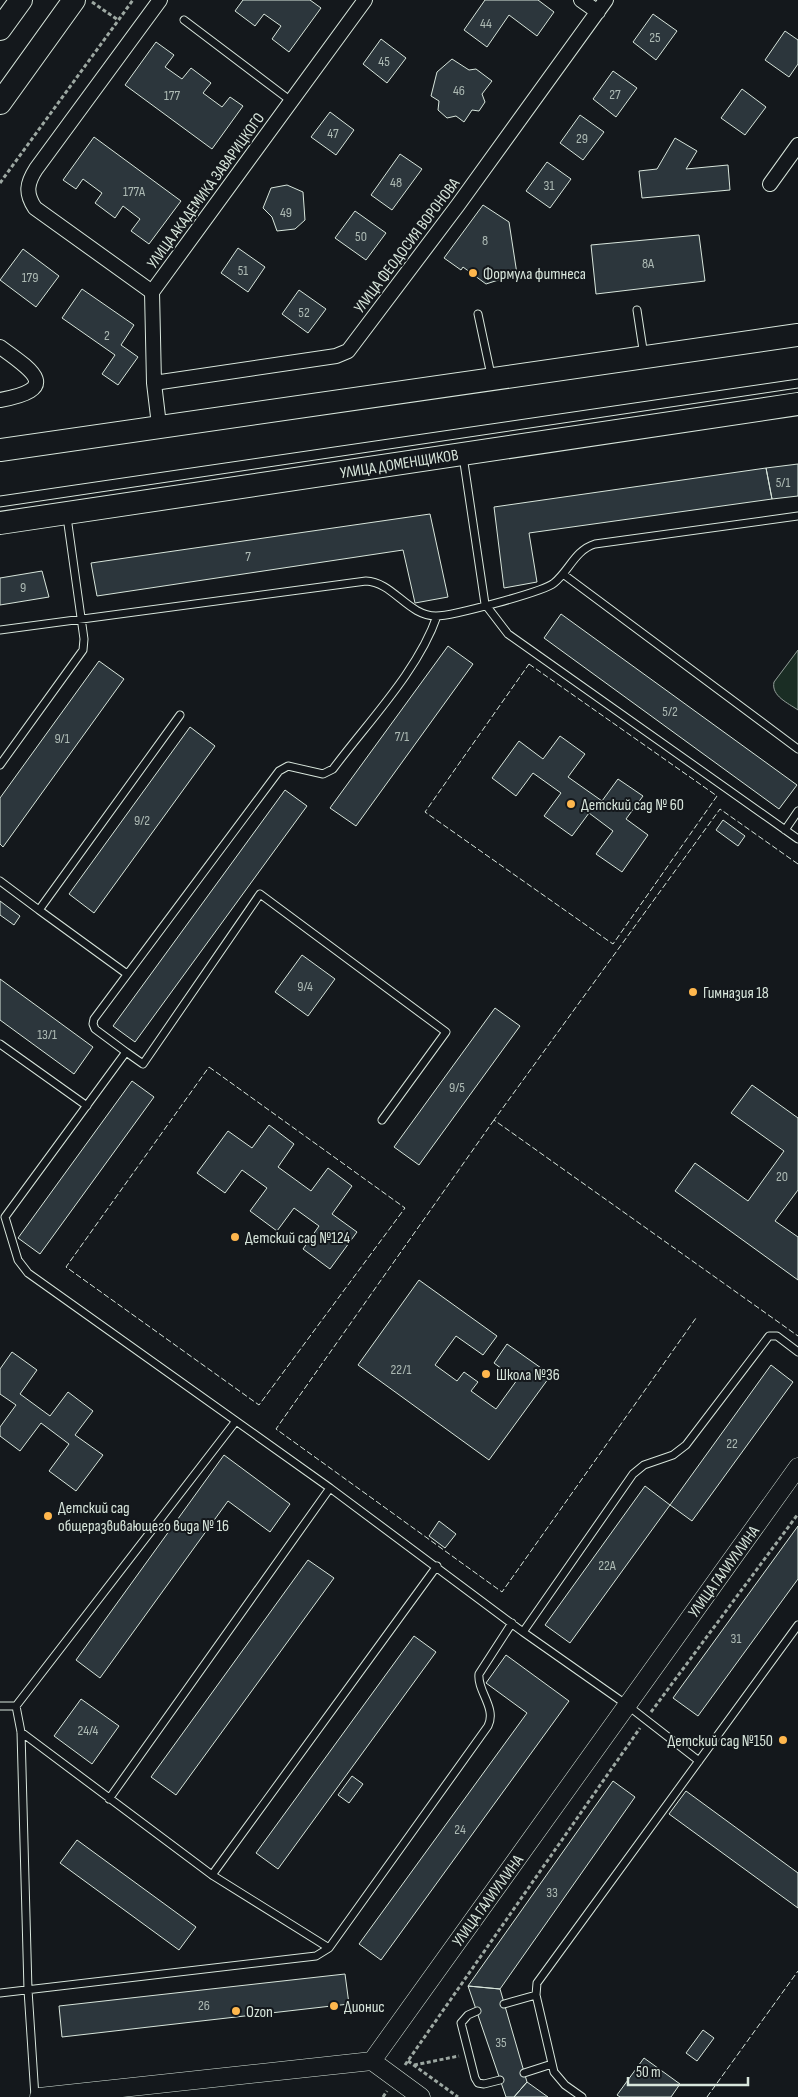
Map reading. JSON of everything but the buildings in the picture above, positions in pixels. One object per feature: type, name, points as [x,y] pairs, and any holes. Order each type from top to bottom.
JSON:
[{"type":"main road","points":[[0,28],[21,0]]},
{"type":"main road","points":[[0,103],[74,0]]},
{"type":"main road","points":[[0,450],[798,335]]},
{"type":"main road","name":"УЛИЦА ДОМЕНЩИКОВ","points":[[0,523],[798,404]]},
{"type":"street","points":[[152,292],[35,208],[29,199],[27,190],[29,179],[36,168],[160,0]]},
{"type":"street","name":"УЛИЦА АКАДЕМИКА ЗАВАРИЦКОГО","points":[[159,426],[154,383],[152,292],[365,0]]},
{"type":"street","points":[[581,0],[598,12]]},
{"type":"street","name":"УЛИЦА ФЕОДОСИЯ ВОРОНОВА","points":[[154,383],[336,356],[348,351],[458,205],[606,0]]},
{"type":"street","points":[[770,184],[798,145]]},
{"type":"street","points":[[0,347],[29,368],[36,376],[37,384],[33,390],[26,394],[0,400]]},
{"type":"street","name":"УЛИЦА ГАЛИУЛЛИНА","points":[[372,2061],[798,1467]]},
{"type":"street","points":[[37,2097],[372,2061],[421,2097]]},
{"type":"lane","points":[[184,20],[291,101]]},
{"type":"lane","points":[[637,310],[644,356]]},
{"type":"lane","points":[[478,314],[492,378]]},
{"type":"lane","points":[[463,453],[485,604],[508,634],[798,839]]},
{"type":"lane","points":[[0,765],[83,650],[84,639],[66,514]]},
{"type":"lane","points":[[0,630],[366,581],[377,583],[417,610],[437,616],[547,588],[563,574],[582,550],[595,544],[798,516]]},
{"type":"lane","points":[[563,574],[798,749]]},
{"type":"lane","points":[[382,1120],[446,1032],[260,894],[143,1064],[95,1029],[92,1024],[126,974],[280,770],[288,766],[323,774],[333,769],[416,660],[429,638],[437,616]]},
{"type":"lane","points":[[39,910],[180,715]]},
{"type":"lane","points":[[785,830],[798,811]]},
{"type":"lane","points":[[0,881],[126,974]]},
{"type":"lane","points":[[0,1044],[87,1106]]},
{"type":"lane","points":[[126,1052],[2,1217],[23,1269],[330,1488],[523,1632],[627,1705],[645,1721],[699,1761]]},
{"type":"lane","points":[[523,1632],[638,1469],[673,1455],[686,1445],[769,1336],[777,1336],[798,1352]]},
{"type":"lane","points":[[37,2097],[28,1990],[21,1732],[16,1706],[236,1421]]},
{"type":"lane","points":[[108,1799],[330,1488]]},
{"type":"lane","points":[[212,1875],[437,1566]]},
{"type":"lane","points":[[0,1993],[316,1956],[329,1948],[488,1726],[490,1712],[479,1674],[512,1623]]},
{"type":"lane","points":[[582,2097],[559,2079],[552,2064],[536,1995],[540,1978],[798,1625]]},
{"type":"lane","points":[[0,1706],[16,1706]]},
{"type":"lane","points":[[21,1732],[212,1875],[329,1948]]},
{"type":"lane","points":[[504,2004],[536,1995]]},
{"type":"lane","points":[[477,2011],[468,2014],[461,2023],[478,2083],[500,2080]]},
{"type":"lane","points":[[524,2072],[552,2064]]},
{"type":"path","points":[[90,0],[118,20]]},
{"type":"path","points":[[0,183],[132,0]]},
{"type":"path","points":[[383,2097],[604,1776],[798,1514]]},
{"type":"path","points":[[413,2065],[469,2054]]},
{"type":"path","points":[[408,2061],[458,2097]]},
{"type":"green space","points":[[798,650],[798,710],[781,699],[775,691],[774,682]]},
{"type":"tram line","points":[[0,496],[798,379]]},
{"type":"tram line","points":[[0,507],[798,388]]},
{"type":"fence","points":[[529,664],[717,796],[613,944],[425,812],[529,664]]},
{"type":"fence","points":[[798,864],[720,809],[494,1120],[798,1336]]},
{"type":"fence","points":[[209,1067],[405,1208],[259,1405],[66,1267],[209,1067]]},
{"type":"fence","points":[[494,1120],[276,1429],[502,1592],[696,1318]]},
{"type":"fence","points":[[707,2097],[798,1971]]},
{"type":"place","name":"Формула фитнеса","points":[[473,273]]},
{"type":"place","name":"Детский сад № 60","points":[[571,804]]},
{"type":"place","name":"Гимназия 18","points":[[693,992]]},
{"type":"place","name":"Детский сад №124","points":[[235,1237]]},
{"type":"place","name":"Школа №36","points":[[486,1374]]},
{"type":"place","name":"Детский сад общеразвивающего вида № 16","points":[[48,1516]]},
{"type":"place","name":"Детский сад №150","points":[[783,1740]]},
{"type":"place","name":"Дионис","points":[[334,2006]]},
{"type":"place","name":"Ozon","points":[[236,2011]]}]
